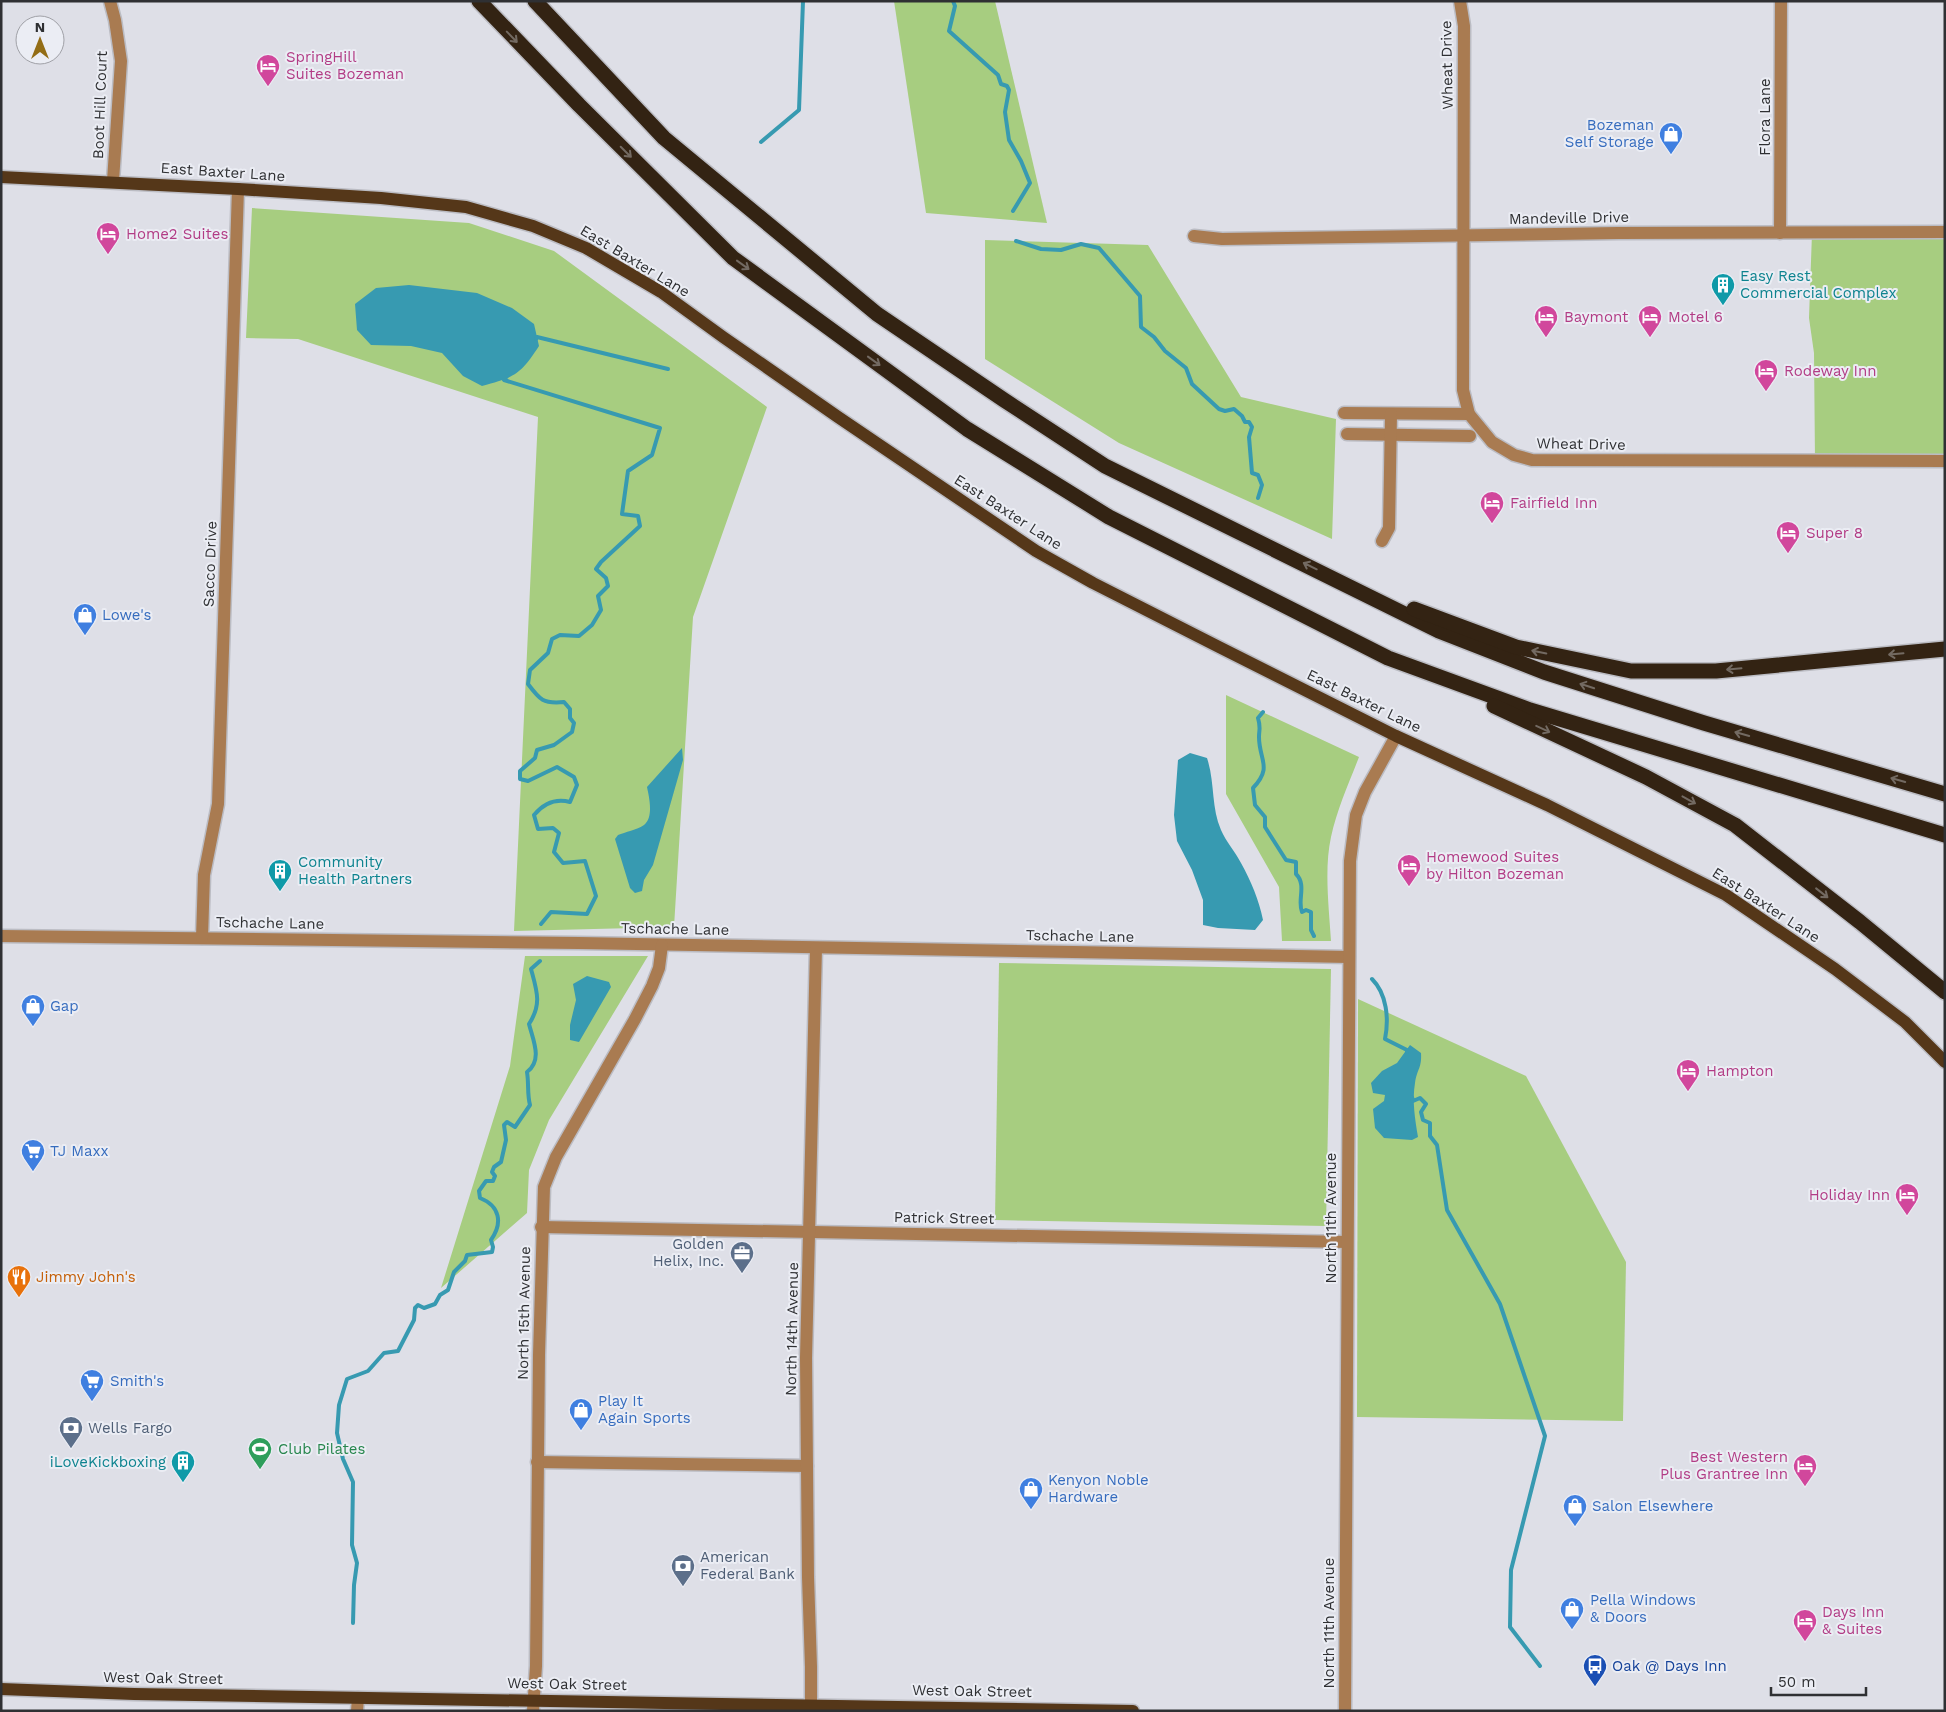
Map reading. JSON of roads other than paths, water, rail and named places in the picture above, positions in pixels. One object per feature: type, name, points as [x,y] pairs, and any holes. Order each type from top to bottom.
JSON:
[{"type":"highway","points":[[479,1],[579,105],[733,258],[967,429],[1109,517],[1388,658],[1646,776],[1735,825],[1860,922],[1945,992]]},
{"type":"highway","points":[[535,1],[664,138],[877,314],[1105,466],[1439,631],[1544,672],[1704,723],[1945,794]]},
{"type":"highway","points":[[1335,579],[1516,647],[1631,671],[1716,671],[1945,650]]},
{"type":"highway","points":[[1388,658],[1530,710],[1945,835]]},
{"type":"main road","name":"East Baxter Lane","points":[[1,177],[113,181],[381,198],[466,207],[533,226],[586,248],[661,292],[792,385],[1036,551],[1093,583],[1396,736],[1547,805],[1726,895],[1835,969],[1905,1022],[1945,1062]]},
{"type":"main road","name":"West Oak Street","points":[[1,1689],[358,1704],[1133,1711]]},
{"type":"street","name":"Boot Hill Court","points":[[110,1],[115,20],[121,62],[113,181]]},
{"type":"street","name":"Wheat Drive","points":[[1460,1],[1464,26],[1463,390],[1469,414],[1492,442],[1514,456],[1532,460],[1945,461]]},
{"type":"street","name":"Flora Lane","points":[[1780,233],[1781,1]]},
{"type":"street","name":"Sacco Drive","points":[[202,938],[204,875],[218,804],[238,189]]},
{"type":"street","name":"Mandeville Drive","points":[[1194,236],[1222,238],[1945,232]]},
{"type":"street","points":[[1344,413],[1469,414]]},
{"type":"street","points":[[1382,541],[1389,528],[1391,414]]},
{"type":"street","points":[[1347,434],[1470,436]]},
{"type":"street","name":"North 11th Avenue","points":[[1345,1711],[1350,861],[1356,815],[1365,792],[1396,736]]},
{"type":"street","name":"Tschache Lane","points":[[1,936],[1349,957]]},
{"type":"street","name":"North 15th Avenue","points":[[534,1705],[541,1227],[544,1187],[556,1157],[636,1019],[659,968],[662,945]]},
{"type":"street","name":"North 14th Avenue","points":[[811,1708],[806,1358],[816,948]]},
{"type":"street","name":"Patrick Street","points":[[541,1227],[1347,1242]]},
{"type":"street","points":[[537,1462],[807,1466]]},
{"type":"water","points":[[409,285],[477,293],[512,308],[534,324],[539,346],[527,363],[516,374],[482,386],[463,376],[442,353],[411,346],[371,345],[357,330],[355,304],[376,288]]},
{"type":"water","points":[[682,748],[683,760],[653,865],[644,880],[642,891],[635,893],[630,888],[615,839],[618,835],[644,825],[647,821],[650,807],[647,787]]},
{"type":"water","points":[[1190,753],[1207,758],[1218,821],[1223,834],[1248,877],[1259,905],[1263,920],[1255,930],[1218,928],[1203,925],[1203,900],[1192,870],[1177,841],[1174,815],[1178,760]]},
{"type":"water","points":[[587,976],[609,982],[611,987],[579,1042],[570,1040],[570,1025],[576,1000],[573,984]]},
{"type":"water","points":[[1410,1045],[1421,1053],[1421,1062],[1414,1090],[1418,1137],[1412,1140],[1384,1138],[1375,1128],[1373,1109],[1384,1101],[1385,1095],[1373,1093],[1371,1083],[1382,1071],[1397,1063]]},
{"type":"waterway","points":[[761,142],[799,110],[803,1]]},
{"type":"waterway","points":[[953,1],[955,6],[949,31],[998,75],[1001,84],[1007,86],[1009,90],[1005,112],[1009,140],[1021,161],[1030,183],[1013,211]]},
{"type":"waterway","points":[[1016,241],[1041,249],[1061,250],[1081,244],[1099,248],[1140,296],[1141,327],[1154,337],[1165,351],[1186,368],[1192,384],[1219,409],[1225,411],[1234,409],[1242,416],[1245,422],[1249,422],[1252,427],[1249,437],[1252,473],[1258,475],[1262,485],[1258,498]]},
{"type":"waterway","points":[[536,339],[537,337],[668,369]]},
{"type":"waterway","points":[[507,376],[504,380],[660,428],[652,455],[628,471],[622,514],[638,516],[640,526],[601,562],[596,569],[606,578],[608,586],[598,596],[601,610],[592,625],[579,636],[560,635],[552,639],[548,653],[530,670],[528,684],[536,694],[543,700],[564,702],[570,709],[570,718],[574,723],[572,732],[554,745],[537,750],[535,758],[520,771],[520,779],[528,781],[557,767],[574,777],[577,785],[570,802],[550,802],[534,815],[538,829],[553,828],[559,833],[554,852],[563,863],[585,861],[596,896],[587,914],[551,912],[541,924]]},
{"type":"waterway","points":[[1263,712],[1258,718],[1264,769],[1259,781],[1253,788],[1255,805],[1265,817],[1265,827],[1286,860],[1296,862],[1296,874],[1301,883],[1300,903],[1302,912],[1306,910],[1311,912],[1311,930],[1314,936]]},
{"type":"waterway","points":[[353,1623],[354,1585],[357,1563],[352,1545],[353,1482],[343,1459],[337,1433],[339,1405],[347,1379],[368,1371],[384,1353],[398,1351],[414,1320],[415,1308],[418,1305],[424,1308],[435,1304],[440,1295],[448,1290],[454,1272],[465,1261],[467,1255],[492,1252],[491,1240],[495,1234],[498,1216],[492,1206],[480,1198],[479,1191],[486,1181],[493,1181],[495,1176],[492,1172],[494,1167],[501,1162],[506,1140],[504,1125],[507,1122],[515,1127],[530,1105],[527,1072],[535,1062],[536,1056],[529,1024],[537,1004],[531,969],[540,961]]},
{"type":"waterway","points":[[1372,979],[1381,992],[1386,1007],[1385,1039],[1407,1050],[1407,1052]]},
{"type":"waterway","points":[[1412,1097],[1413,1101],[1420,1098],[1426,1104],[1421,1112],[1423,1120],[1430,1123],[1430,1136],[1437,1145],[1447,1210],[1500,1304],[1545,1436],[1511,1570],[1510,1627],[1540,1666]]},
{"type":"place","name":"SpringHill Suites Bozeman","points":[[268,87]]},
{"type":"place","name":"Bozeman Self Storage","points":[[1671,155]]},
{"type":"place","name":"Home2 Suites","points":[[108,255]]},
{"type":"place","name":"Easy Rest Commercial Complex","points":[[1723,306]]},
{"type":"place","name":"Baymont","points":[[1546,338]]},
{"type":"place","name":"Motel 6","points":[[1650,338]]},
{"type":"place","name":"Rodeway Inn","points":[[1766,392]]},
{"type":"place","name":"Fairfield Inn","points":[[1492,524]]},
{"type":"place","name":"Super 8","points":[[1788,554]]},
{"type":"place","name":"Lowe's","points":[[85,636]]},
{"type":"place","name":"Homewood Suites by Hilton Bozeman","points":[[1409,887]]},
{"type":"place","name":"Community Health Partners","points":[[280,892]]},
{"type":"place","name":"Gap","points":[[33,1027]]},
{"type":"place","name":"Hampton","points":[[1688,1092]]},
{"type":"place","name":"TJ Maxx","points":[[33,1172]]},
{"type":"place","name":"Holiday Inn","points":[[1907,1216]]},
{"type":"place","name":"Golden Helix, Inc.","points":[[742,1274]]},
{"type":"place","name":"Jimmy John's","points":[[19,1298]]},
{"type":"place","name":"Smith's","points":[[92,1402]]},
{"type":"place","name":"Play It Again Sports","points":[[581,1431]]},
{"type":"place","name":"Wells Fargo","points":[[71,1449]]},
{"type":"place","name":"Club Pilates","points":[[260,1470]]},
{"type":"place","name":"iLoveKickboxing","points":[[183,1483]]},
{"type":"place","name":"Best Western Plus Grantree Inn","points":[[1805,1487]]},
{"type":"place","name":"Kenyon Noble Hardware","points":[[1031,1510]]},
{"type":"place","name":"Salon Elsewhere","points":[[1575,1527]]},
{"type":"place","name":"American Federal Bank","points":[[683,1587]]},
{"type":"place","name":"Pella Windows & Doors","points":[[1572,1630]]},
{"type":"place","name":"Days Inn & Suites","points":[[1805,1642]]},
{"type":"place","name":"Oak @ Days Inn","points":[[1595,1687]]}]
